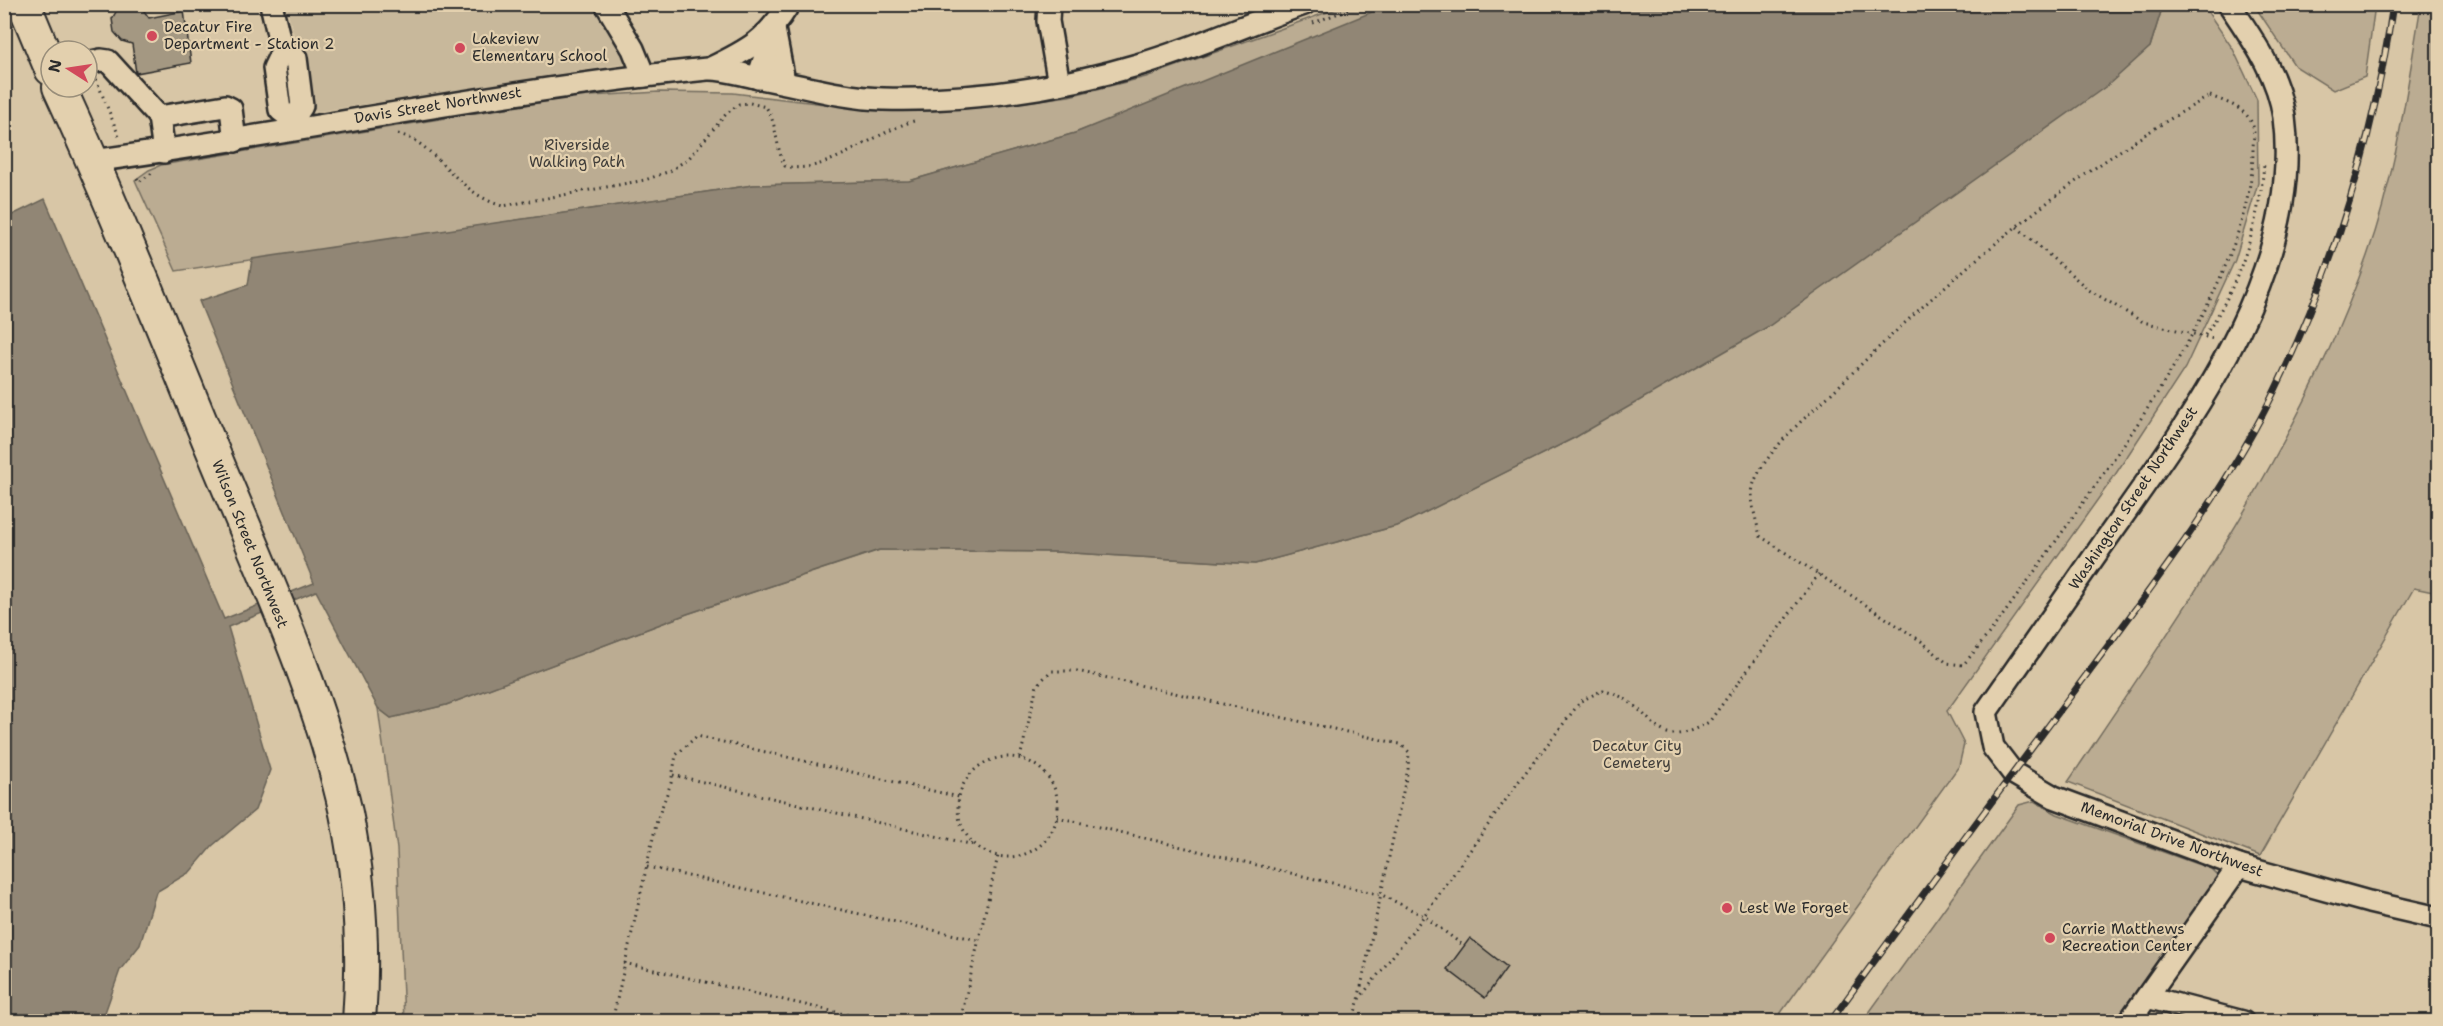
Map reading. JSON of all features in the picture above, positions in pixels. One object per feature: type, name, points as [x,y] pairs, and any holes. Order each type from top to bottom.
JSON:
[{"type":"highway","points":[[24,4],[39,40]]},
{"type":"highway","name":"Wilson Street Northwest","points":[[65,99],[93,161],[317,712],[346,817],[359,903],[359,1022]]},
{"type":"street","points":[[272,4],[282,51],[274,68],[280,110],[295,125]]},
{"type":"street","points":[[606,4],[633,49],[644,76]]},
{"type":"street","points":[[758,78],[774,29],[789,4]]},
{"type":"street","points":[[1049,4],[1048,21],[1059,84]]},
{"type":"street","name":"Washington Street Northwest","points":[[1986,712],[2174,443],[2230,346],[2259,285],[2284,198],[2286,159],[2283,116],[2273,75],[2229,4]]},
{"type":"street","name":"Davis Street Northwest","points":[[93,161],[235,141],[295,125],[554,86],[711,69],[784,81],[838,95],[882,99],[970,96],[1059,84],[1143,63],[1282,8],[1305,15]]},
{"type":"street","points":[[711,69],[746,51],[774,29]]},
{"type":"street","points":[[774,29],[784,81]]},
{"type":"street","points":[[99,62],[108,61],[159,117],[164,152]]},
{"type":"street","points":[[159,117],[225,106],[231,108],[235,141]]},
{"type":"street","name":"Memorial Drive Northwest","points":[[1986,712],[1993,747],[2013,773],[2054,797],[2239,866],[2369,902],[2439,918]]},
{"type":"street","points":[[2129,1022],[2239,866]]},
{"type":"street","points":[[2147,997],[2243,1022]]},
{"type":"path","points":[[1305,15],[1362,4]]},
{"type":"path","points":[[99,89],[122,144]]},
{"type":"path","points":[[2210,96],[2236,105],[2253,126],[2253,170],[2234,244],[2206,308],[2191,335],[2108,468],[1989,634],[1963,665],[1947,663],[1921,641],[1760,536],[1752,501],[1755,480],[1790,435],[1877,349],[1970,264],[2017,227],[2069,187],[2176,115],[2210,96]]},
{"type":"path","points":[[394,134],[417,141],[460,183],[485,202],[503,206],[645,180],[670,171],[689,158],[727,113],[739,104],[750,103],[766,107],[776,129],[779,154],[785,166],[796,169],[826,162],[886,131],[921,119]]},
{"type":"path","points":[[2205,335],[2219,315],[2239,268],[2256,218],[2264,162]]},
{"type":"path","points":[[137,178],[139,182],[149,174],[157,172]]},
{"type":"path","points":[[2017,227],[2089,290],[2143,322],[2191,335],[2205,335],[2230,346]]},
{"type":"path","points":[[1359,999],[1425,916],[1519,781],[1581,701],[1604,690],[1625,699],[1651,724],[1669,735],[1686,734],[1708,722],[1819,574]]},
{"type":"path","points":[[1020,758],[1037,685],[1051,671],[1077,671],[1400,744],[1409,752],[1408,769],[1359,999],[1352,1022]]},
{"type":"path","points":[[612,1022],[657,820],[673,775],[676,755],[697,736],[958,797]]},
{"type":"path","points":[[673,775],[974,845],[998,856],[1023,855],[1039,846],[1051,833],[1057,817],[1058,802],[1054,787],[1046,774],[1035,764],[1020,758],[1004,756],[988,760],[974,769],[964,782],[958,797],[958,814],[964,831],[974,845]]},
{"type":"path","points":[[1057,817],[1382,895],[1425,916],[1464,946]]},
{"type":"path","points":[[960,1022],[998,856]]},
{"type":"path","points":[[647,867],[978,940]]},
{"type":"path","points":[[624,963],[879,1022]]},
{"type":"shaded area","name":"Lakeview Elementary School","points":[[286,5],[597,5],[630,63],[315,112]]},
{"type":"shaded area","points":[[1389,5],[2163,5],[2150,47],[2108,85],[1769,326],[1576,437],[1400,525],[1255,564],[1056,552],[879,550],[687,614],[446,705],[391,718],[378,708],[316,591],[228,627],[270,770],[255,810],[212,846],[190,872],[156,892],[140,945],[120,970],[102,1021],[5,1022],[4,219],[45,199],[224,619],[314,583],[199,301],[248,285],[252,259],[753,185],[909,181],[1075,133]]},
{"type":"green space","name":"Riverside Walking Path","points":[[1347,5],[1409,5],[1075,133],[909,181],[753,185],[176,271],[135,180],[161,165],[573,97],[659,92],[733,93],[850,107],[939,108],[1024,102],[1069,96],[1146,77]]},
{"type":"green space","name":"Decatur City Cemetery","points":[[2163,5],[2203,5],[2233,49],[2257,100],[2258,183],[2235,260],[2185,368],[2113,478],[1947,711],[1964,744],[1959,766],[1775,1021],[404,1021],[397,849],[378,708],[391,718],[446,705],[687,614],[880,550],[1056,552],[1255,564],[1400,525],[1576,437],[2150,47]]},
{"type":"green space","points":[[2254,5],[2282,5],[2319,10],[2323,5],[2375,5],[2365,77],[2333,90],[2295,66]]},
{"type":"green space","points":[[2421,5],[2438,5],[2438,593],[2414,588],[2260,856],[2068,782],[2194,593],[2234,528],[2272,463],[2339,327],[2367,256],[2386,194],[2400,132]]},
{"type":"green space","points":[[2034,801],[2057,814],[2211,869],[2218,876],[2115,1021],[1863,1021],[2019,805]]},
{"type":"building","name":"Decatur Fire Department - Station 2","points":[[130,4],[142,8],[149,18],[184,11],[191,63],[136,73],[132,44],[122,41],[114,32],[112,19],[117,10]]},
{"type":"building","points":[[1470,938],[1507,967],[1485,998],[1447,969]]},
{"type":"railway","points":[[1830,1022],[2182,545],[2255,429],[2297,342],[2350,201],[2375,104],[2393,4]]},
{"type":"place","name":"Decatur Fire Department - Station 2","points":[[152,36]]},
{"type":"place","name":"Lakeview Elementary School","points":[[460,48]]},
{"type":"place","name":"Lest We Forget","points":[[1727,908]]},
{"type":"place","name":"Carrie Matthews Recreation Center","points":[[2050,938]]}]
